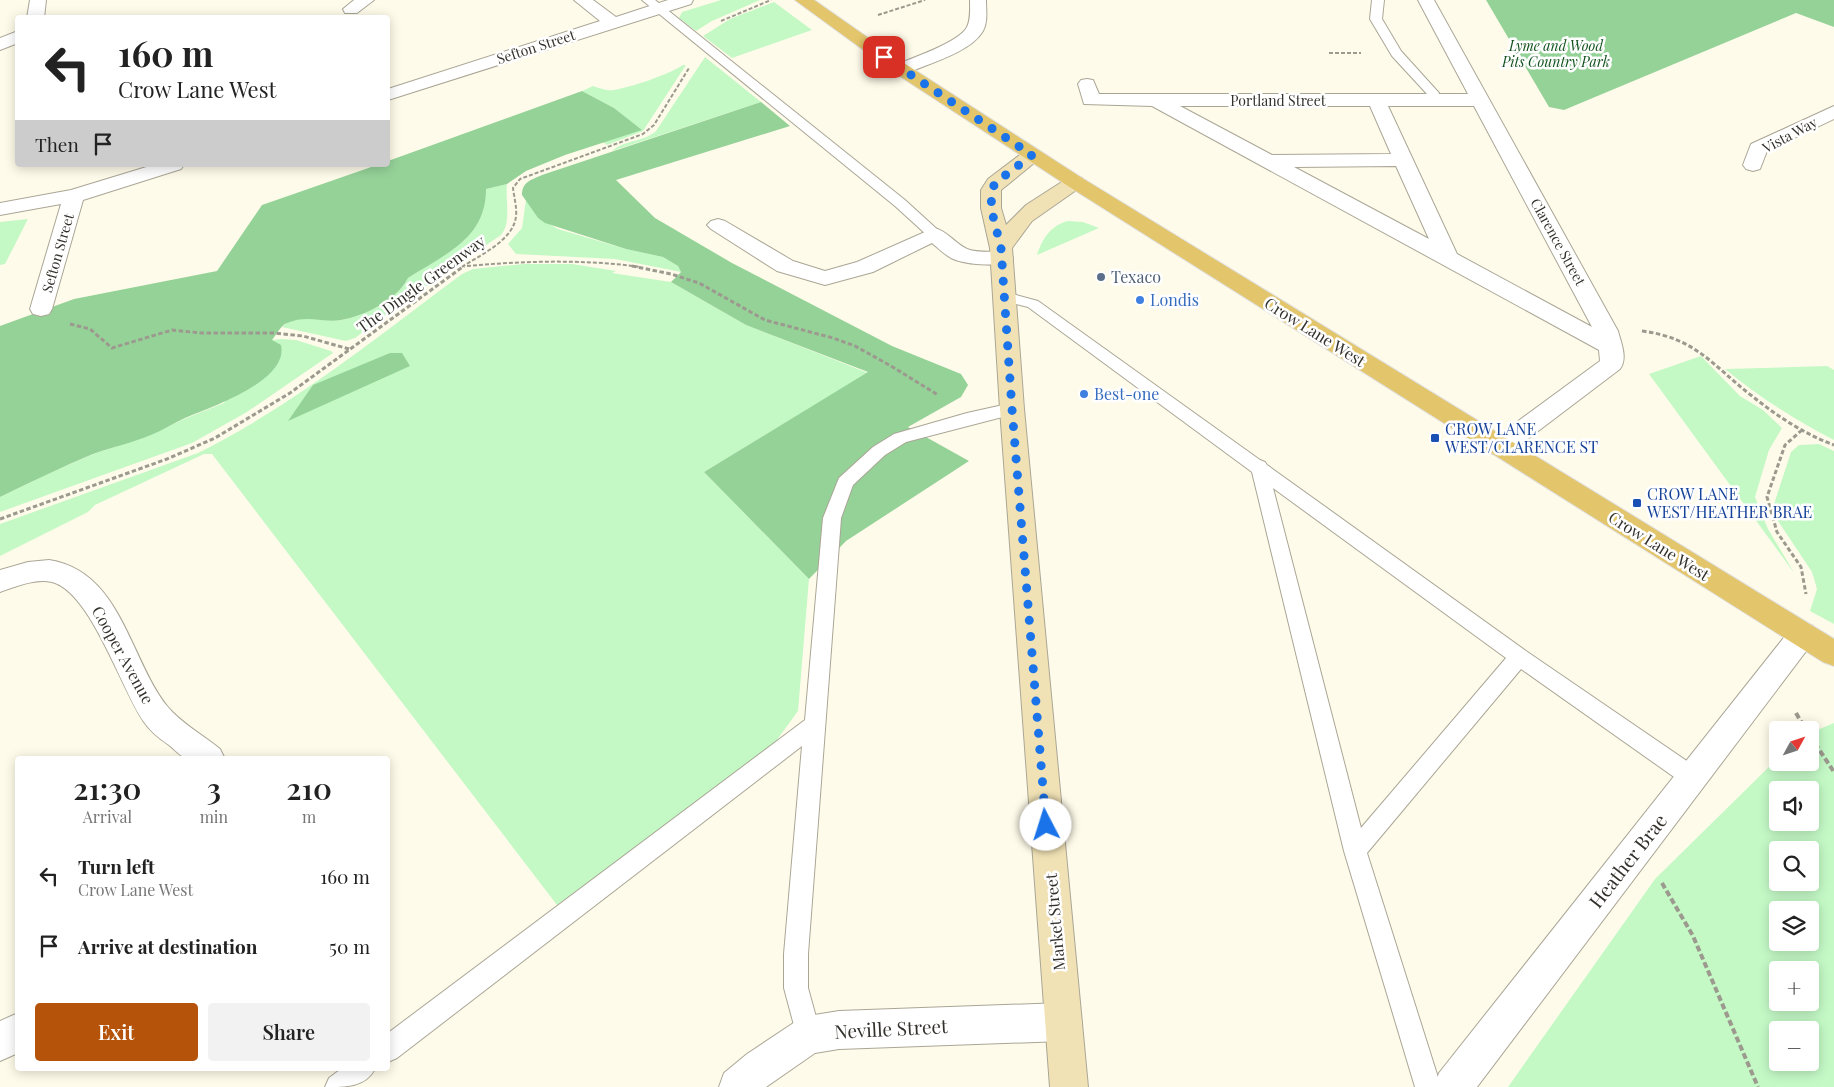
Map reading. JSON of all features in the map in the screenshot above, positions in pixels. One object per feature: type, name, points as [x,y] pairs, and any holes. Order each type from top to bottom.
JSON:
[{"type":"main road","name":"Crow Lane West","points":[[803,0],[901,69],[1032,155],[1500,448],[1834,654]]},
{"type":"street","points":[[36,15],[38,0]]},
{"type":"street","points":[[351,9],[366,0]]},
{"type":"street","points":[[582,0],[612,22]]},
{"type":"street","name":"Sefton Street","points":[[390,94],[612,22],[653,4],[685,0]]},
{"type":"street","points":[[901,69],[970,36],[977,20],[978,0]]},
{"type":"street","name":"Clarence Street","points":[[1426,0],[1608,338]]},
{"type":"street","points":[[0,45],[15,38]]},
{"type":"street","name":"Portland Street","points":[[1087,84],[1091,100],[1432,102],[1481,100]]},
{"type":"street","points":[[1156,101],[1448,258],[1608,338],[1612,364],[1500,448]]},
{"type":"street","points":[[1377,101],[1448,258]]},
{"type":"street","name":"Vista Way","points":[[1753,165],[1758,148],[1834,112]]},
{"type":"street","name":"Market Street","points":[[1032,155],[995,183],[992,190],[991,208],[1002,253],[1012,409],[1069,1087]]},
{"type":"street","points":[[1270,162],[1404,160]]},
{"type":"street","name":"Vista Way","points":[[1733,160],[1774,170]]},
{"type":"street","name":"Sefton Street","points":[[0,209],[74,196],[168,167]]},
{"type":"street","points":[[718,225],[785,266],[825,278],[865,267],[934,234],[960,254],[1002,253],[1012,229],[1021,219],[1075,182]]},
{"type":"street","name":"Sefton Street","points":[[41,309],[74,196]]},
{"type":"street","name":"Cooper Avenue","points":[[0,581],[36,572],[56,572],[70,576],[83,588],[107,620],[138,687],[157,716],[205,756]]},
{"type":"street","name":"Heather Brae","points":[[1453,1087],[1803,634]]},
{"type":"street","name":"Neville Street","points":[[738,1087],[760,1067],[808,1035],[839,1030],[1063,1022]]},
{"type":"street","points":[[0,1042],[15,1033]]},
{"type":"lane","points":[[1378,0],[1376,19],[1396,53],[1433,93],[1432,102]]},
{"type":"lane","points":[[653,4],[893,197],[934,234]]},
{"type":"lane","points":[[1005,297],[1033,304],[1520,657],[1692,777]]},
{"type":"lane","points":[[808,1035],[796,988],[796,954],[832,518],[845,482],[879,451],[900,438],[967,419],[1012,409]]},
{"type":"lane","points":[[1259,466],[1355,851],[1428,1087]]},
{"type":"lane","points":[[1355,851],[1520,657]]},
{"type":"lane","points":[[390,1047],[814,725]]},
{"type":"lane","points":[[338,1087],[359,1071]]},
{"type":"path","points":[[698,39],[700,33],[713,25],[771,0]]},
{"type":"path","points":[[878,15],[925,0]]},
{"type":"path","name":"The Dingle Greenway","points":[[0,519],[167,459],[216,438],[290,393],[502,239],[513,226],[516,216],[513,188],[520,179],[643,134],[654,126],[698,54],[698,39]]},
{"type":"path","points":[[466,266],[557,260],[604,263],[647,269],[692,280],[717,290],[743,309],[766,320],[842,342],[870,354],[944,398],[967,419]]},
{"type":"path","points":[[41,309],[68,323],[90,329],[112,348],[172,330],[201,334],[275,333],[303,336],[350,349]]},
{"type":"path","points":[[1608,338],[1658,332],[1698,348],[1751,396],[1802,430],[1834,445]]},
{"type":"path","points":[[1802,430],[1785,445],[1767,497],[1777,532],[1802,567],[1806,590],[1803,611],[1803,634]]},
{"type":"path","points":[[1796,713],[1801,721]]},
{"type":"path","points":[[1819,750],[1834,772]]},
{"type":"path","points":[[1640,846],[1693,936],[1758,1087]]},
{"type":"green space","points":[[721,0],[760,0],[712,21],[696,31],[679,18],[682,12]]},
{"type":"green space","name":"Lyme and Wood Pits Country Park","points":[[1486,0],[1834,0],[1834,27],[1796,13],[1564,110],[1549,107]]},
{"type":"green space","points":[[774,2],[812,30],[732,58],[703,36],[730,19]]},
{"type":"green space","points":[[705,57],[761,102],[612,151],[617,147],[651,135],[656,131]]},
{"type":"green space","points":[[686,65],[643,131],[607,145],[603,142],[641,130],[614,108],[582,91],[593,86],[610,90],[629,87]]},
{"type":"green space","points":[[582,91],[614,108],[642,130],[565,155],[526,171],[507,184],[486,189],[484,206],[479,221],[471,233],[449,252],[408,278],[403,286],[388,300],[370,311],[350,318],[335,321],[301,319],[294,320],[283,326],[272,340],[281,345],[280,358],[273,370],[246,391],[151,435],[93,454],[0,497],[0,326],[74,299],[217,271],[262,205],[371,167],[390,167],[390,160]]},
{"type":"green space","points":[[761,102],[790,126],[616,180],[655,218],[732,263],[892,346],[961,374],[968,385],[961,397],[908,427],[969,461],[846,541],[809,579],[704,472],[868,372],[746,325],[671,282],[681,272],[678,266],[663,257],[626,249],[545,223],[538,218],[522,195],[525,184],[542,175]]},
{"type":"green space","points":[[507,184],[507,217],[501,235],[413,295],[355,338],[346,341],[282,327],[288,322],[302,319],[341,320],[360,315],[379,306],[396,293],[408,278],[465,240],[485,189]]},
{"type":"green space","points":[[526,200],[538,218],[558,229],[626,249],[663,257],[678,266],[681,272],[615,259],[516,254],[508,244],[522,228]]},
{"type":"green space","points":[[28,219],[5,264],[0,265],[0,222]]},
{"type":"green space","points":[[1068,221],[1083,222],[1099,228],[1037,255],[1048,233]]},
{"type":"green space","points":[[524,264],[572,264],[616,271],[612,273],[671,282],[746,325],[868,373],[704,472],[809,579],[798,711],[771,748],[557,905],[212,454],[204,454],[95,505],[88,512],[0,556],[0,524],[198,453],[268,414],[301,392],[462,274],[473,269]]},
{"type":"green space","points":[[271,340],[296,340],[333,353],[247,412],[192,443],[0,512],[0,497],[96,453],[150,435],[224,403]]},
{"type":"green space","points":[[390,353],[402,353],[410,366],[288,421],[313,385]]},
{"type":"green space","points":[[1701,356],[1740,396],[1763,410],[1782,428],[1769,450],[1755,497],[1768,529],[1795,574],[1649,374]]},
{"type":"green space","points":[[1827,366],[1834,370],[1834,440],[1778,408],[1725,369]]},
{"type":"green space","points":[[1819,444],[1834,451],[1834,624],[1810,611],[1817,589],[1812,572],[1778,521],[1774,504],[1791,452],[1799,445]]},
{"type":"green space","points":[[1834,723],[1834,1087],[1508,1087],[1655,879],[1769,767],[1769,771],[1819,771],[1819,729]]},
{"type":"place","name":"Texaco","points":[[1101,277]]},
{"type":"place","name":"Londis","points":[[1140,300]]},
{"type":"place","name":"Best-one","points":[[1084,394]]},
{"type":"place","name":"CROW LANE WEST/CLARENCE ST","points":[[1435,438]]},
{"type":"place","name":"CROW LANE WEST/HEATHER BRAE","points":[[1637,503]]},
{"type":"route","points":[[884,57],[1032,155],[995,183],[992,190],[991,208],[1001,248],[1012,409],[1046,825]]}]
